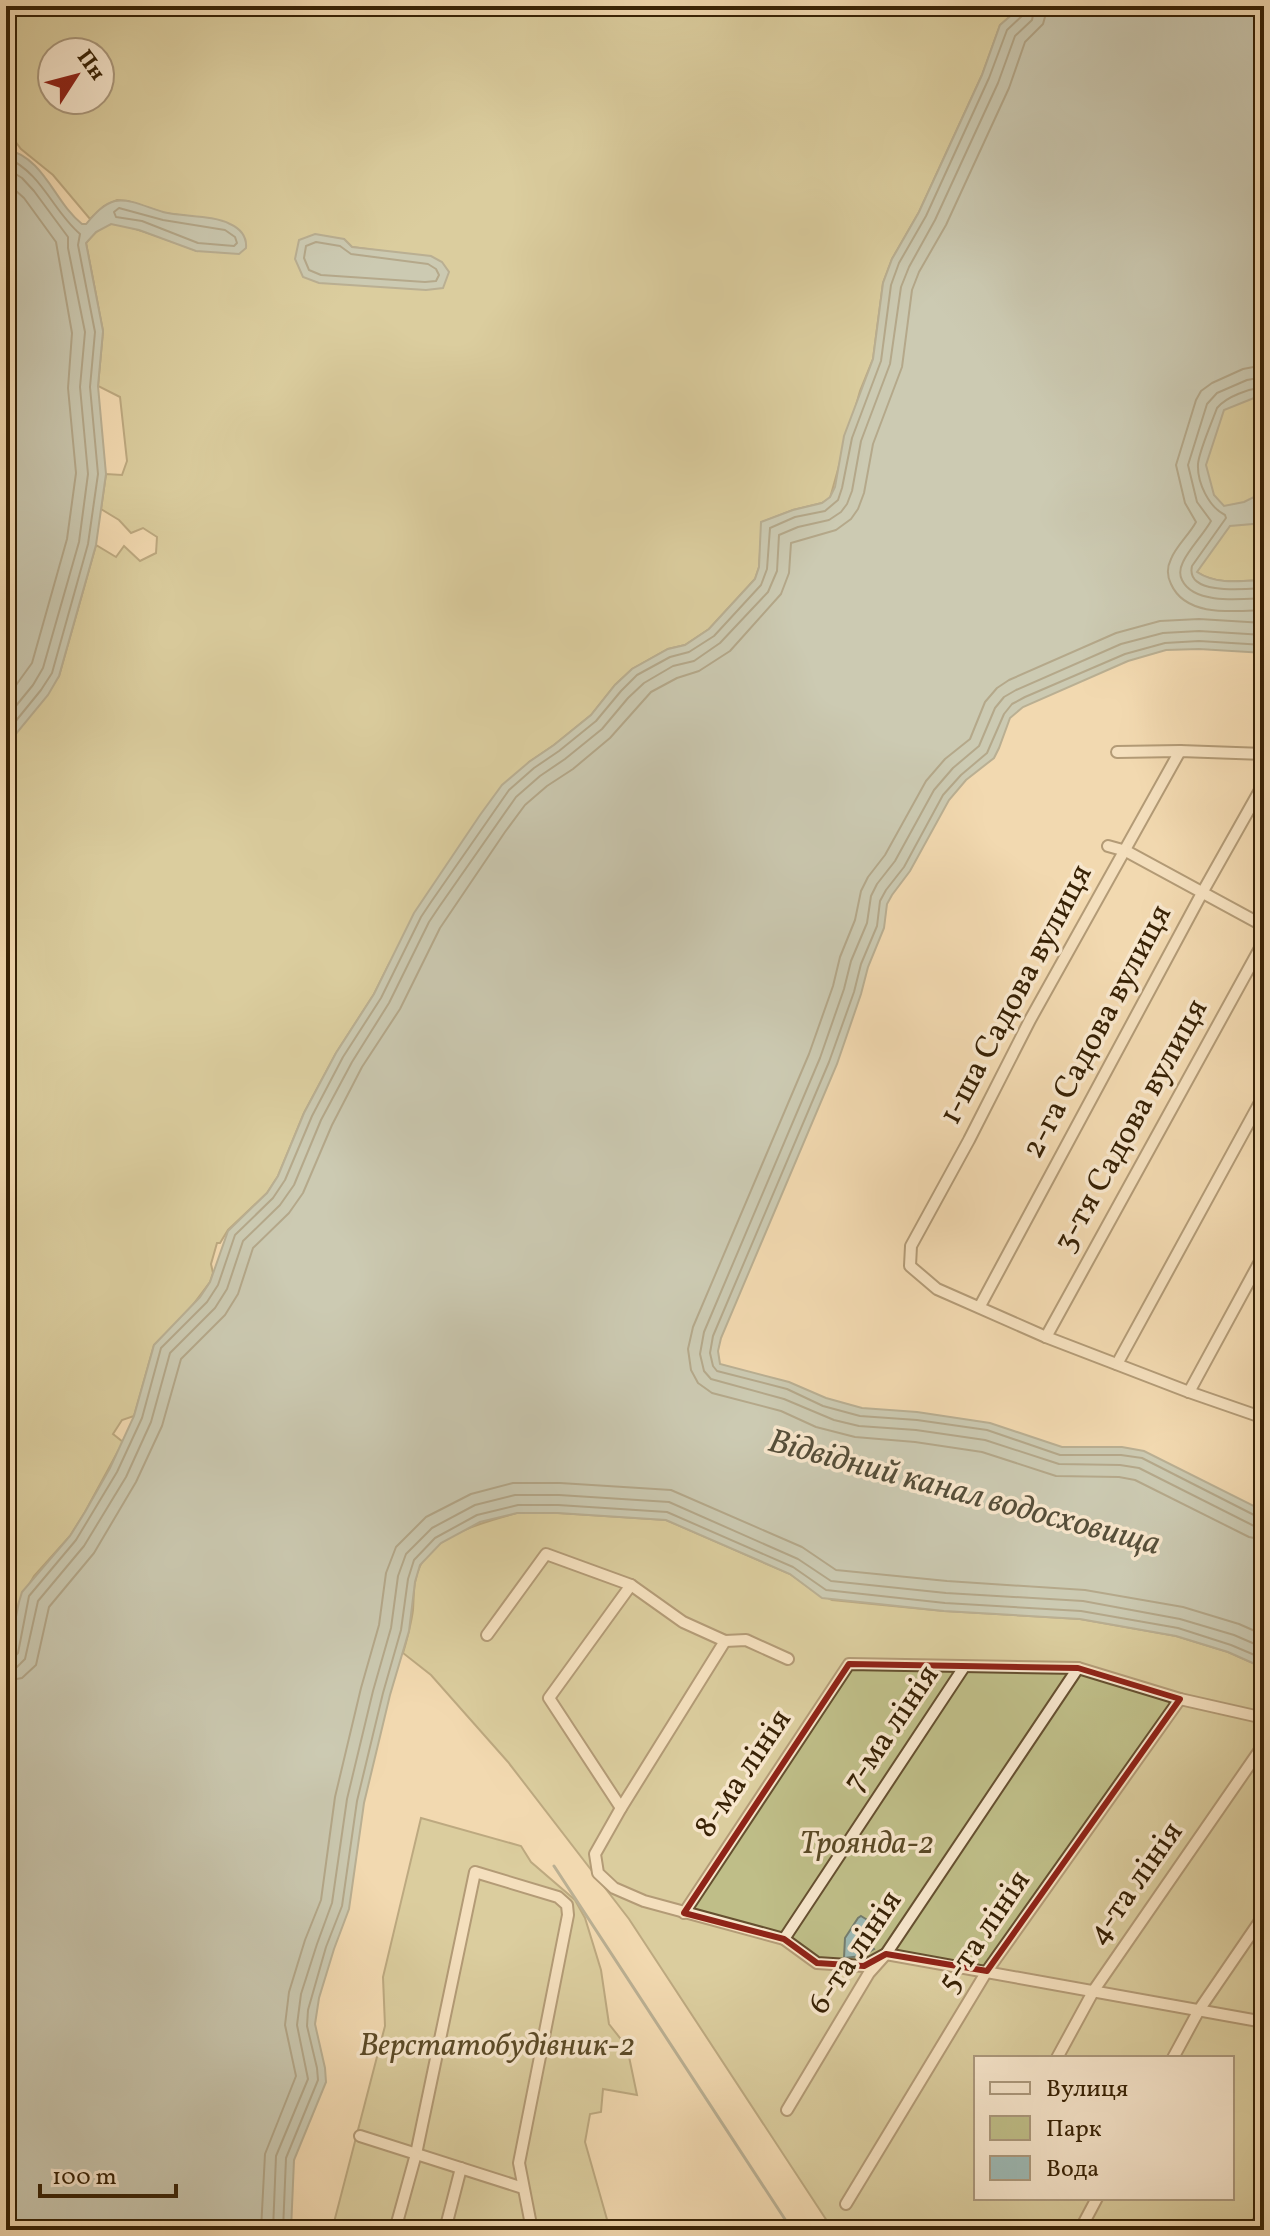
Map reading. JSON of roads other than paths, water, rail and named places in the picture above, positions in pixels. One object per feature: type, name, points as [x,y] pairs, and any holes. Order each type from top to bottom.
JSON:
[{"type":"street","name":"1-ша Садова вулиця","points":[[980,1306],[937,1289],[910,1266],[911,1246],[1030,1020],[1180,751]]},
{"type":"street","points":[[1117,752],[1264,754]]},
{"type":"street","name":"2-га Садова вулиця","points":[[980,1306],[1264,783]]},
{"type":"street","points":[[1108,846],[1126,851],[1264,926]]},
{"type":"street","name":"3-тя Садова вулиця","points":[[1046,1337],[1264,941]]},
{"type":"street","points":[[1117,1364],[1264,1095]]},
{"type":"street","points":[[1189,1392],[1264,1254]]},
{"type":"street","points":[[980,1306],[1046,1337],[1189,1392],[1263,1416]]},
{"type":"street","points":[[487,1635],[546,1554],[631,1585],[683,1622],[725,1641],[746,1640],[788,1659]]},
{"type":"street","points":[[621,1808],[549,1698],[631,1585]]},
{"type":"street","points":[[725,1641],[595,1854],[598,1873],[614,1888],[644,1901],[784,1939],[817,1963],[864,1966],[886,1954],[1264,2022]]},
{"type":"street","name":"8-ма лінія","points":[[684,1913],[849,1664],[964,1667]]},
{"type":"street","points":[[964,1667],[1078,1668],[1180,1699],[1264,1718]]},
{"type":"street","name":"7-ма лінія","points":[[784,1939],[964,1667]]},
{"type":"street","name":"6-та лінія","points":[[787,2110],[869,1973],[886,1954],[1078,1668]]},
{"type":"street","name":"5-та лінія","points":[[846,2204],[987,1971],[1180,1699]]},
{"type":"street","name":"4-та лінія","points":[[1058,2056],[1094,1990],[1264,1744]]},
{"type":"street","points":[[395,2230],[416,2154],[475,1872],[558,1897],[567,1905],[568,1915],[519,2163],[532,2230]]},
{"type":"street","points":[[1174,2056],[1199,2010],[1264,1915]]},
{"type":"street","points":[[360,2136],[523,2188]]},
{"type":"street","points":[[445,2230],[461,2168]]},
{"type":"street","points":[[1080,2230],[1096,2200]]},
{"type":"street","points":[[1254,2230],[1264,2212]]},
{"type":"water","name":"Відвідний канал водосховища","points":[[1022,6],[1264,6],[1264,291],[1261,298],[1264,309],[1264,394],[1224,410],[1206,465],[1214,495],[1224,506],[1244,502],[1264,492],[1264,523],[1230,526],[1197,572],[1221,581],[1264,580],[1264,653],[1166,650],[1128,661],[1023,707],[1010,718],[994,758],[966,780],[949,800],[910,871],[887,904],[884,928],[837,1064],[718,1351],[720,1364],[789,1382],[826,1398],[862,1408],[917,1412],[990,1423],[1062,1447],[1122,1447],[1144,1451],[1264,1511],[1264,1668],[1228,1652],[1176,1636],[1080,1619],[944,1611],[822,1598],[790,1574],[666,1520],[517,1513],[480,1522],[441,1543],[420,1565],[415,1582],[409,1631],[364,1803],[349,1909],[319,1998],[315,2024],[326,2082],[294,2160],[291,2230],[6,2230],[6,1666],[22,1592],[70,1536],[85,1512],[134,1416],[154,1345],[200,1297],[210,1282],[228,1231],[267,1193],[278,1176],[304,1113],[336,1053],[374,994],[414,913],[502,785],[591,715],[632,669],[668,649],[685,645],[709,629],[755,579],[759,567],[761,522],[822,503],[830,497],[835,487],[844,436],[873,359],[883,283],[892,259],[919,212],[982,75],[1000,25]]},
{"type":"water","points":[[6,149],[30,161],[82,224],[86,224],[107,205],[127,201],[163,212],[223,221],[240,231],[246,248],[239,254],[196,251],[139,230],[111,224],[96,232],[86,243],[103,331],[98,386],[106,474],[96,545],[59,676],[48,695],[6,746]]},
{"type":"water","points":[[315,234],[344,239],[352,247],[431,256],[442,262],[449,272],[443,288],[426,290],[319,283],[303,277],[295,259],[299,240]]},
{"type":"water","points":[[861,1916],[877,1926],[878,1929],[868,1928],[867,1941],[874,1949],[862,1956],[844,1958],[845,1938]]},
{"type":"waterway","points":[[554,1866],[792,2230]]},
{"type":"park label","name":"Троянда-2","points":[[867,1845]]},
{"type":"park label","name":"Верстатобудівник-2","points":[[497,2047]]}]
